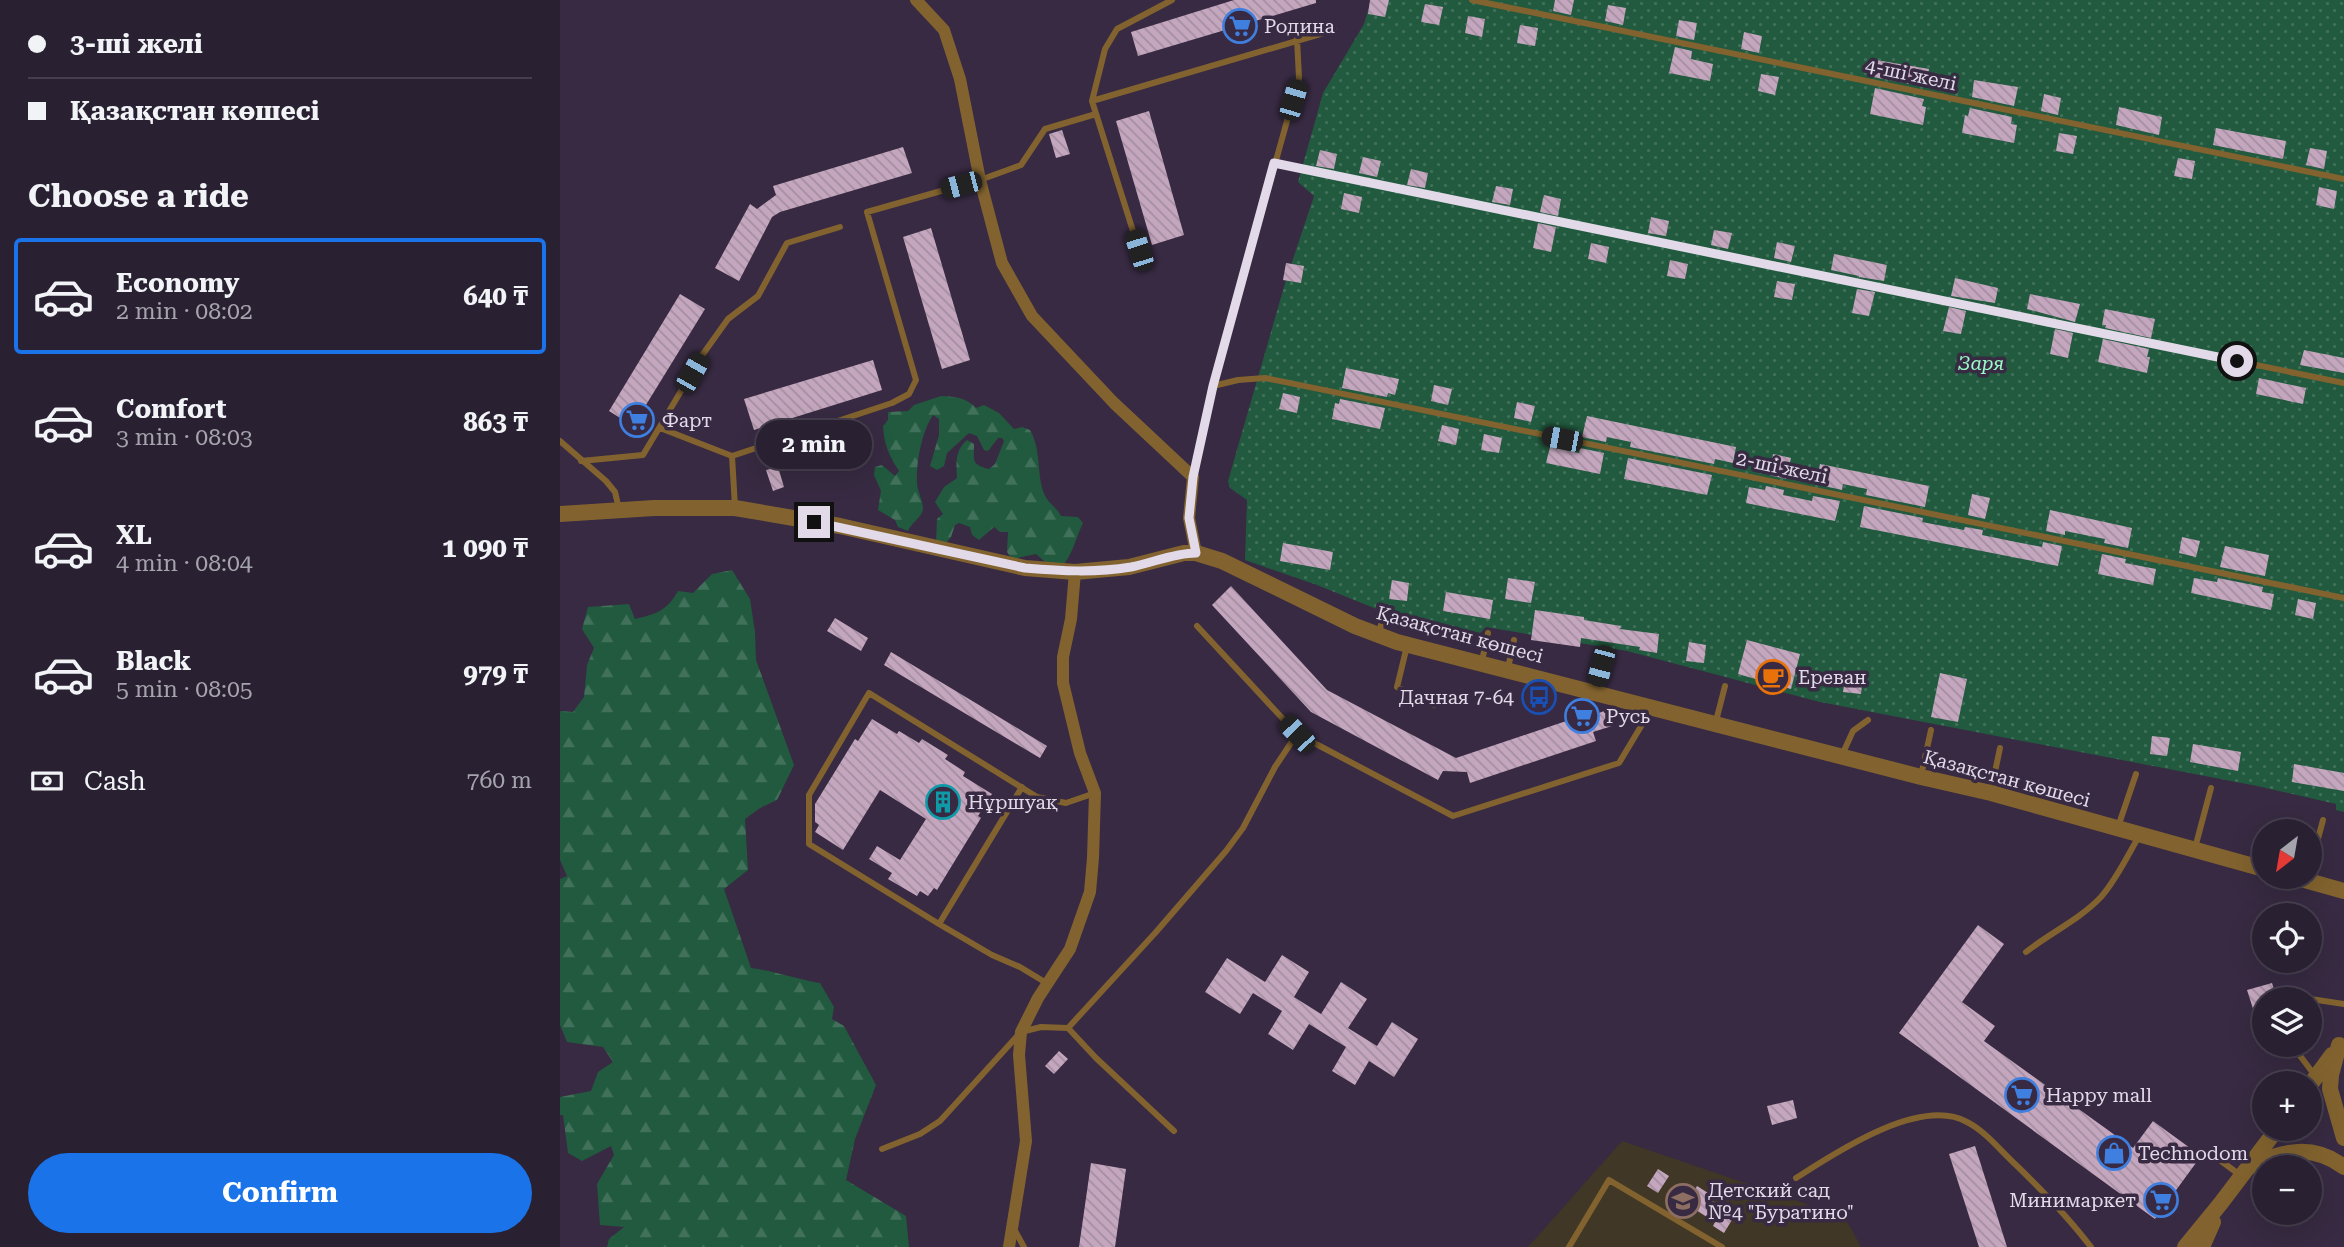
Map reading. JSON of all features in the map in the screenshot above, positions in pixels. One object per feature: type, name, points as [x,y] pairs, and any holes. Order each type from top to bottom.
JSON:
[{"type":"street","points":[[916,0],[944,30],[960,79],[980,180],[1002,263],[1032,316],[1114,403],[1193,477],[1189,518],[1196,553]]},
{"type":"street","name":"Қазақстан көшесі","points":[[560,514],[735,508],[840,526],[1025,568],[1075,572],[1129,567],[1184,553],[1196,553],[1222,561],[1355,626],[1408,644],[1921,778],[1991,793],[2252,866]]},
{"type":"street","points":[[1009,1247],[1026,1140],[1019,1055],[1021,1032],[1038,998],[1070,949],[1090,892],[1095,793],[1080,753],[1063,683],[1063,657],[1071,619],[1075,572]]},
{"type":"street","points":[[2322,883],[2344,891]]},
{"type":"street","points":[[2320,1071],[2342,1042]]},
{"type":"street","points":[[2342,1042],[2331,1075],[2330,1089],[2344,1139]]},
{"type":"street","points":[[2185,1247],[2268,1141]]},
{"type":"street","points":[[2245,1172],[2283,1152],[2302,1151],[2323,1155],[2344,1167]]},
{"type":"street","points":[[2202,1247],[2221,1203]]},
{"type":"lane","points":[[1139,250],[1092,101],[1105,48],[1117,29],[1172,0]]},
{"type":"lane","name":"4-ші желі","points":[[1472,0],[2344,179]]},
{"type":"lane","points":[[1092,101],[1334,30]]},
{"type":"lane","points":[[1193,477],[1213,386],[1299,78],[1297,39]]},
{"type":"lane","points":[[660,428],[732,456],[892,403],[909,394],[916,380],[867,212],[980,180],[1021,165],[1045,129],[1096,114]]},
{"type":"lane","points":[[1274,163],[2344,383]]},
{"type":"lane","points":[[581,461],[643,455],[703,354],[728,319],[758,296],[787,243],[839,227]]},
{"type":"lane","name":"2-ші желі","points":[[1213,386],[1238,380],[1265,378],[2344,598]]},
{"type":"lane","points":[[560,441],[606,481],[615,492],[619,510]]},
{"type":"lane","points":[[732,456],[735,508]]},
{"type":"lane","points":[[1379,635],[1385,608]]},
{"type":"lane","points":[[1197,626],[1297,734],[1453,816],[1619,763],[1653,707]]},
{"type":"lane","points":[[1482,663],[1489,633]]},
{"type":"lane","points":[[1508,670],[1514,640]]},
{"type":"lane","points":[[1408,644],[1397,687],[1434,705]]},
{"type":"lane","points":[[1595,692],[1604,657]]},
{"type":"lane","points":[[1715,723],[1725,686]]},
{"type":"lane","points":[[1048,984],[1020,967],[992,955],[808,844],[808,795],[869,694],[1037,797],[1066,803],[1095,793]]},
{"type":"lane","points":[[1842,757],[1853,731],[1868,720]]},
{"type":"lane","points":[[1921,778],[1931,730]]},
{"type":"lane","points":[[1068,1028],[1226,851],[1297,734]]},
{"type":"lane","points":[[1991,793],[2000,748]]},
{"type":"lane","points":[[2118,829],[2136,774]]},
{"type":"lane","points":[[939,924],[1022,787]]},
{"type":"lane","points":[[2194,850],[2211,788]]},
{"type":"lane","points":[[2026,952],[2099,899],[2111,885],[2140,835]]},
{"type":"lane","points":[[2322,1001],[2344,1004]]},
{"type":"lane","points":[[882,1149],[920,1134],[940,1121],[1021,1032],[1041,1027],[1068,1028],[1174,1131]]},
{"type":"lane","points":[[1796,1178],[1848,1145],[1888,1126],[1949,1115],[1967,1121],[1986,1136],[2037,1185],[2091,1247]]},
{"type":"lane","points":[[2217,1158],[2245,1172]]},
{"type":"lane","points":[[1569,1247],[1609,1180],[1722,1247]]},
{"type":"lane","points":[[1012,1224],[1024,1247]]},
{"type":"shaded area","name":"Детский сад №4 \"Буратино\"","points":[[1622,1141],[1842,1216],[1861,1247],[1528,1247]]},
{"type":"green space","name":"Заря","points":[[1371,0],[2344,0],[2344,812],[2336,810],[2336,804],[2257,786],[1820,702],[1627,651],[1486,627],[1480,633],[1374,608],[1245,560],[1247,500],[1230,488],[1228,481],[1286,280],[1314,196],[1298,182],[1323,93],[1364,24]]},
{"type":"green space","points":[[941,396],[956,397],[976,408],[984,405],[999,413],[1014,429],[1022,427],[1030,430],[1036,448],[1043,492],[1061,516],[1078,517],[1083,523],[1070,555],[1058,570],[1036,554],[1012,559],[1007,552],[1008,532],[1000,532],[994,527],[979,540],[972,535],[970,527],[959,523],[955,525],[951,537],[943,547],[936,544],[937,519],[943,514],[935,502],[944,487],[957,478],[960,448],[967,440],[974,444],[976,463],[989,469],[995,464],[1004,441],[998,438],[988,451],[984,450],[977,436],[969,433],[947,453],[944,466],[937,470],[930,466],[939,435],[939,419],[933,415],[920,447],[917,486],[923,509],[921,514],[908,531],[898,527],[895,520],[878,510],[881,491],[874,475],[875,467],[882,465],[895,476],[899,471],[885,439],[883,426],[888,420],[888,412],[908,411],[914,405]]},
{"type":"green space","points":[[732,570],[750,599],[756,660],[794,765],[777,800],[745,819],[748,870],[724,889],[751,968],[820,983],[834,1007],[832,1019],[844,1026],[876,1085],[855,1139],[846,1180],[906,1216],[909,1247],[607,1247],[609,1239],[624,1227],[600,1225],[597,1184],[614,1155],[611,1146],[582,1161],[568,1153],[563,1115],[560,1115],[560,1097],[591,1091],[598,1072],[613,1062],[603,1047],[567,1042],[560,1025],[560,879],[567,876],[560,860],[560,711],[573,712],[584,697],[587,665],[594,648],[582,629],[588,607],[629,604],[635,619],[665,607],[678,591],[693,593],[712,574]]},
{"type":"building","points":[[1234,0],[1316,0],[1316,3],[1138,56],[1131,32]]},
{"type":"building","points":[[1370,0],[1389,0],[1385,17],[1368,14]]},
{"type":"building","points":[[1555,0],[1574,0],[1571,15],[1553,11]]},
{"type":"building","points":[[1425,4],[1443,7],[1439,25],[1421,22]]},
{"type":"building","points":[[1608,5],[1626,8],[1623,25],[1605,21]]},
{"type":"building","points":[[1468,16],[1485,19],[1482,37],[1465,33]]},
{"type":"building","points":[[1679,20],[1697,23],[1694,40],[1676,36]]},
{"type":"building","points":[[1520,25],[1538,28],[1535,46],[1517,43]]},
{"type":"building","points":[[1744,32],[1762,36],[1759,53],[1741,49]]},
{"type":"building","points":[[1675,47],[1692,51],[1691,59],[1713,64],[1710,81],[1669,73]]},
{"type":"building","points":[[1876,60],[1929,69],[1926,87],[1873,77]]},
{"type":"building","points":[[1761,74],[1779,77],[1775,95],[1758,91]]},
{"type":"building","points":[[1974,80],[2018,87],[2014,106],[1972,97]]},
{"type":"building","points":[[1875,88],[1924,99],[1922,106],[1926,107],[1923,125],[1870,114]]},
{"type":"building","points":[[2044,94],[2061,98],[2058,115],[2041,111]]},
{"type":"building","points":[[2119,107],[2162,117],[2159,135],[2116,125]]},
{"type":"building","points":[[1970,108],[2012,117],[2011,124],[2017,125],[2014,143],[1962,133],[1965,115],[1968,116]]},
{"type":"building","points":[[1149,111],[1184,235],[1152,245],[1116,121]]},
{"type":"building","points":[[2216,128],[2286,141],[2283,159],[2213,145]]},
{"type":"building","points":[[1062,130],[1070,154],[1056,158],[1049,134]]},
{"type":"building","points":[[2059,133],[2077,136],[2073,154],[2056,151]]},
{"type":"building","points":[[903,147],[912,173],[780,212],[772,217],[739,281],[715,268],[750,204],[757,209],[776,195],[773,186]]},
{"type":"building","points":[[2310,148],[2327,151],[2324,169],[2306,165]]},
{"type":"building","points":[[1320,150],[1337,154],[1334,169],[1316,166]]},
{"type":"building","points":[[1363,157],[1381,161],[1377,177],[1359,173]]},
{"type":"building","points":[[2178,158],[2195,161],[2192,179],[2174,176]]},
{"type":"building","points":[[1411,169],[1428,173],[1425,188],[1407,185]]},
{"type":"building","points":[[1496,186],[1513,189],[1510,205],[1492,202]]},
{"type":"building","points":[[2319,187],[2337,191],[2334,209],[2316,205]]},
{"type":"building","points":[[1344,193],[1362,197],[1359,213],[1341,209]]},
{"type":"building","points":[[1544,195],[1561,199],[1558,216],[1540,212]]},
{"type":"building","points":[[1651,217],[1669,221],[1666,236],[1648,233]]},
{"type":"building","points":[[1538,223],[1556,227],[1551,252],[1533,248]]},
{"type":"building","points":[[931,228],[970,360],[942,369],[903,237]]},
{"type":"building","points":[[1714,230],[1732,233],[1728,249],[1711,245]]},
{"type":"building","points":[[1777,242],[1795,246],[1791,262],[1774,258]]},
{"type":"building","points":[[1591,243],[1609,247],[1606,263],[1588,259]]},
{"type":"building","points":[[1834,254],[1887,265],[1884,281],[1831,270]]},
{"type":"building","points":[[1670,260],[1688,264],[1685,279],[1667,276]]},
{"type":"building","points":[[1286,263],[1304,266],[1301,283],[1283,280]]},
{"type":"building","points":[[1955,278],[1998,288],[1995,303],[1951,296]]},
{"type":"building","points":[[1777,281],[1795,284],[1792,300],[1774,297]]},
{"type":"building","points":[[1857,289],[1875,292],[1869,316],[1852,313]]},
{"type":"building","points":[[680,294],[705,309],[633,426],[609,411]]},
{"type":"building","points":[[2030,294],[2080,304],[2075,322],[2027,309]]},
{"type":"building","points":[[1949,307],[1966,311],[1961,334],[1943,331]]},
{"type":"building","points":[[2105,309],[2155,319],[2151,338],[2105,328],[2106,325],[2102,325]]},
{"type":"building","points":[[2055,329],[2073,333],[2068,358],[2050,354]]},
{"type":"building","points":[[2103,339],[2149,349],[2147,373],[2098,362]]},
{"type":"building","points":[[2304,350],[2344,358],[2344,373],[2300,365]]},
{"type":"building","points":[[873,360],[882,390],[754,430],[744,399]]},
{"type":"building","points":[[1346,368],[1399,379],[1395,395],[1388,393],[1387,397],[1342,388]]},
{"type":"building","points":[[2259,378],[2306,388],[2303,404],[2256,394]]},
{"type":"building","points":[[1434,385],[1452,389],[1448,405],[1431,401]]},
{"type":"building","points":[[1283,393],[1300,397],[1297,413],[1279,409]]},
{"type":"building","points":[[1340,399],[1385,408],[1380,429],[1332,419],[1335,403],[1339,404]]},
{"type":"building","points":[[1517,402],[1535,406],[1531,422],[1514,418]]},
{"type":"building","points":[[1587,416],[1736,447],[1733,463],[1715,459],[1714,464],[1630,447],[1631,442],[1607,437],[1606,442],[1582,437]]},
{"type":"building","points":[[1442,425],[1459,429],[1456,445],[1438,441]]},
{"type":"building","points":[[1484,434],[1502,438],[1499,453],[1481,450]]},
{"type":"building","points":[[1550,447],[1579,453],[1580,448],[1604,453],[1600,474],[1546,463]]},
{"type":"building","points":[[1773,454],[1791,458],[1786,479],[1769,475]]},
{"type":"building","points":[[1628,458],[1712,475],[1707,495],[1624,479]]},
{"type":"building","points":[[1820,464],[1929,486],[1925,507],[1866,495],[1867,489],[1843,484],[1842,490],[1816,484]]},
{"type":"building","points":[[778,467],[784,487],[773,491],[766,470]]},
{"type":"building","points":[[1766,486],[1784,490],[1783,495],[1812,501],[1813,496],[1840,501],[1835,521],[1746,503],[1749,487],[1765,490]]},
{"type":"building","points":[[1972,494],[1990,498],[1985,519],[1968,515]]},
{"type":"building","points":[[1864,506],[1923,518],[1922,522],[1964,530],[1965,527],[1983,530],[1982,535],[2011,541],[2042,547],[2043,542],[2062,546],[2058,566],[1860,527]]},
{"type":"building","points":[[2050,510],[2132,528],[2128,548],[2104,543],[2105,539],[2065,531],[2065,535],[2046,531]]},
{"type":"building","points":[[2182,537],[2200,541],[2196,557],[2179,553]]},
{"type":"building","points":[[1283,543],[1333,552],[1330,570],[1280,561]]},
{"type":"building","points":[[2225,546],[2269,555],[2265,576],[2220,567]]},
{"type":"building","points":[[2102,554],[2126,559],[2125,563],[2156,569],[2153,585],[2098,574]]},
{"type":"building","points":[[1508,578],[1535,582],[1531,603],[1505,599]]},
{"type":"building","points":[[2194,578],[2217,582],[2218,578],[2263,587],[2262,592],[2274,594],[2271,610],[2191,593]]},
{"type":"building","points":[[1392,580],[1409,583],[1407,601],[1389,599]]},
{"type":"building","points":[[1231,586],[1327,690],[1456,758],[1587,714],[1588,717],[1607,710],[1612,726],[1593,732],[1596,741],[1470,783],[1467,772],[1443,771],[1438,780],[1311,712],[1212,605]]},
{"type":"building","points":[[1446,592],[1493,600],[1490,619],[1443,611]]},
{"type":"building","points":[[2298,599],[2316,603],[2313,619],[2295,615]]},
{"type":"building","points":[[1535,610],[1584,617],[1584,620],[1621,626],[1620,629],[1659,634],[1657,653],[1639,650],[1640,647],[1581,638],[1580,647],[1531,640]]},
{"type":"building","points":[[835,618],[868,638],[861,651],[827,631]]},
{"type":"building","points":[[1747,640],[1800,654],[1791,689],[1738,674]]},
{"type":"building","points":[[1689,642],[1706,645],[1704,663],[1686,661]]},
{"type":"building","points":[[891,652],[1047,746],[1040,758],[884,665]]},
{"type":"building","points":[[1846,673],[1863,676],[1861,694],[1843,692]]},
{"type":"building","points":[[1940,673],[1967,679],[1958,722],[1931,717]]},
{"type":"building","name":"Нұршуақ","points":[[872,719],[919,743],[922,739],[948,755],[945,759],[965,772],[963,776],[992,794],[978,816],[981,818],[937,890],[934,888],[928,896],[920,891],[917,896],[888,879],[892,873],[869,859],[877,846],[900,860],[926,819],[880,790],[843,850],[815,832],[819,825],[815,822],[815,804],[855,739],[858,741]]},
{"type":"building","points":[[2152,736],[2170,738],[2167,756],[2150,754]]},
{"type":"building","points":[[2193,744],[2241,752],[2238,771],[2190,762]]},
{"type":"building","points":[[2294,764],[2344,773],[2344,791],[2292,782]]},
{"type":"building","name":"Happy mall","points":[[1978,925],[2004,944],[1962,1002],[1995,1026],[1984,1041],[2133,1148],[2153,1121],[2201,1156],[2155,1219],[1899,1033]]},
{"type":"building","points":[[1282,955],[1309,972],[1294,997],[1321,1014],[1341,982],[1367,999],[1348,1028],[1377,1046],[1392,1022],[1418,1039],[1394,1077],[1369,1061],[1355,1085],[1332,1071],[1346,1047],[1309,1024],[1293,1050],[1268,1034],[1282,1011],[1253,993],[1240,1014],[1205,992],[1227,958],[1265,982]]},
{"type":"building","points":[[2272,983],[2273,987],[2258,987]]},
{"type":"building","points":[[2252,989],[2252,1006],[2247,990]]},
{"type":"building","points":[[1059,1051],[1068,1059],[1054,1074],[1045,1066]]},
{"type":"building","points":[[1793,1100],[1797,1118],[1772,1125],[1767,1106]]},
{"type":"building","points":[[1975,1146],[2007,1247],[1979,1247],[1949,1154]]},
{"type":"building","points":[[1091,1163],[1126,1169],[1115,1247],[1079,1247]]},
{"type":"building","points":[[1658,1169],[1669,1176],[1658,1193],[1647,1186]]},
{"type":"building","points":[[1697,1186],[1708,1193],[1706,1197],[1735,1215],[1724,1233],[1713,1226],[1715,1222],[1686,1204]]},
{"type":"place","name":"Родина","points":[[1240,26]]},
{"type":"place","name":"Фарт","points":[[637,420]]},
{"type":"place","name":"Ереван","points":[[1773,677]]},
{"type":"place","name":"Дачная 7-64","points":[[1539,697]]},
{"type":"place","name":"Русь","points":[[1582,716]]},
{"type":"place","name":"Нұршуақ","points":[[943,802]]},
{"type":"place","name":"Happy mall","points":[[2022,1095]]},
{"type":"place","name":"Technodom","points":[[2114,1153]]},
{"type":"place","name":"Минимаркет","points":[[2161,1200]]},
{"type":"place","name":"Детский сад №4 \"Буратино\"","points":[[1683,1201]]},
{"type":"route","points":[[814,522],[1025,568],[1075,572],[1129,567],[1184,553],[1196,553],[1189,518],[1193,477],[1213,386],[1274,163],[2237,361]]}]
